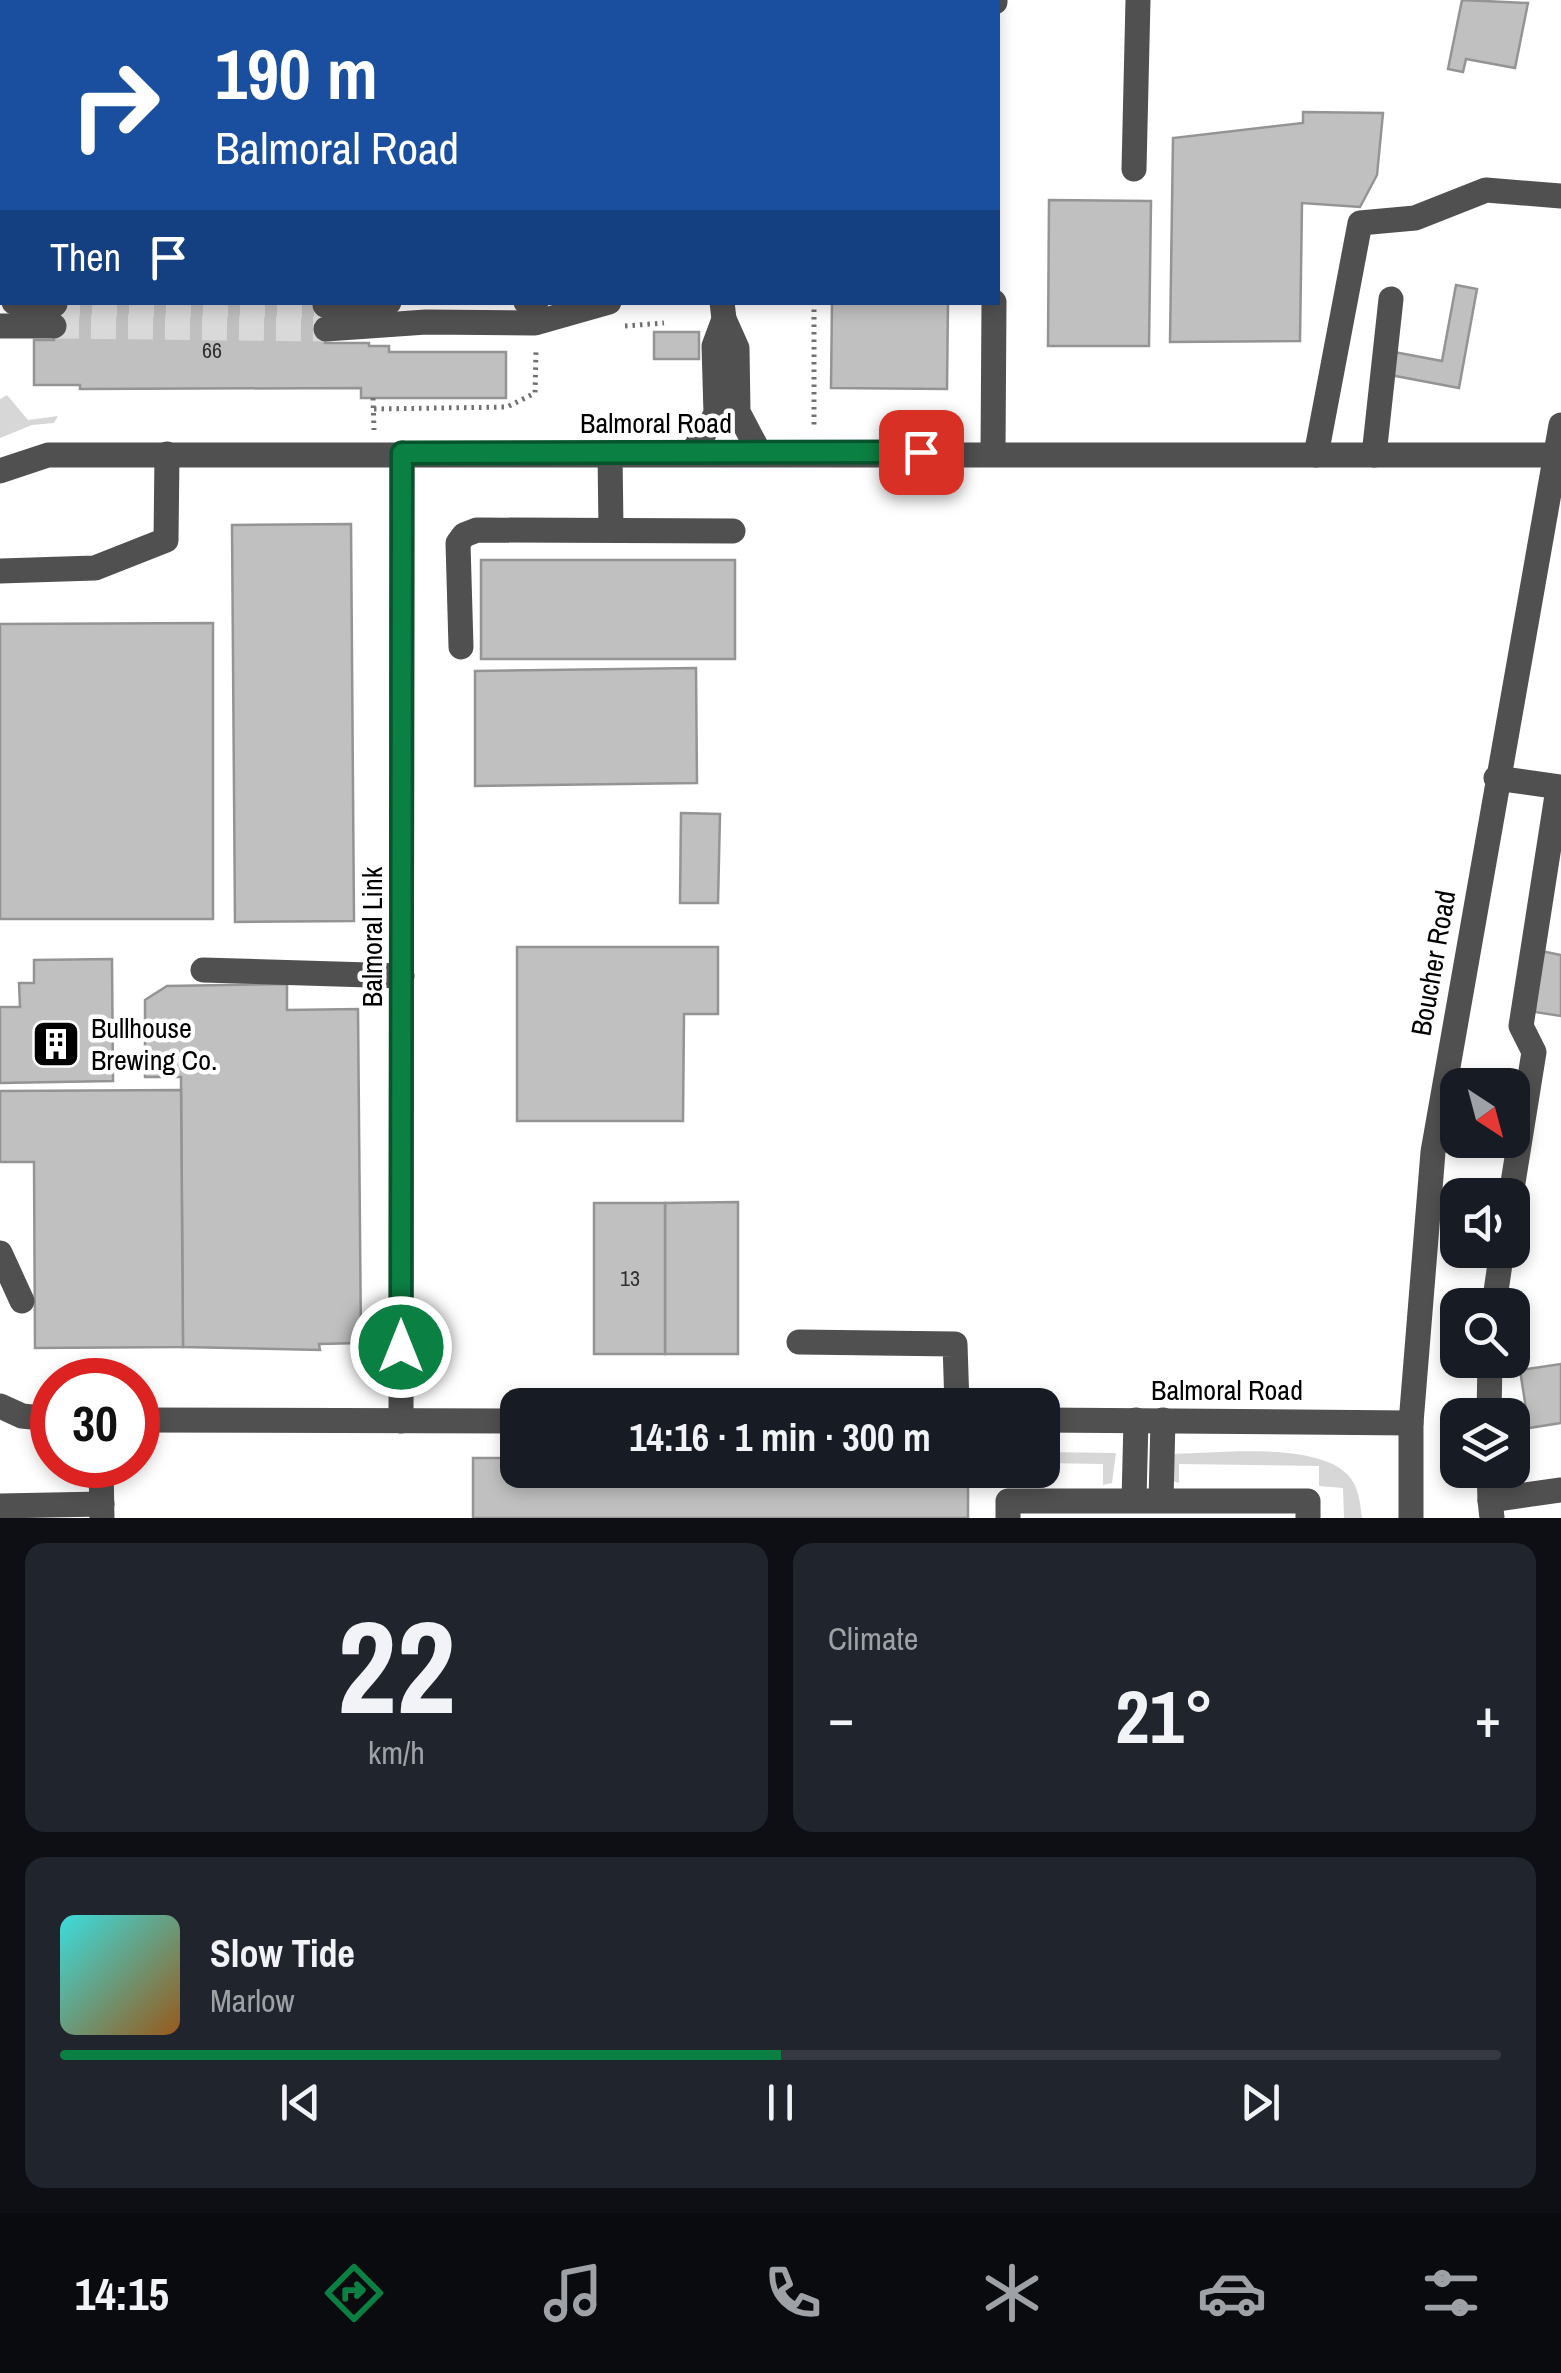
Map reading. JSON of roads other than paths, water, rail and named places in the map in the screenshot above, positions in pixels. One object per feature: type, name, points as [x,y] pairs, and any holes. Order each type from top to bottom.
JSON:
[{"type":"street","points":[[1134,168],[1138,0]]},
{"type":"street","points":[[1316,455],[1360,223],[1401,222],[1486,190],[1561,196]]},
{"type":"street","points":[[1374,455],[1391,299]]},
{"type":"street","points":[[23,305],[54,315]]},
{"type":"street","points":[[326,317],[376,305]]},
{"type":"street","points":[[993,452],[994,305]]},
{"type":"street","points":[[723,311],[737,348],[738,412],[759,452]]},
{"type":"street","points":[[692,453],[716,414],[714,346],[723,311]]},
{"type":"street","points":[[0,326],[54,315]]},
{"type":"street","points":[[326,317],[535,323],[609,315]]},
{"type":"street","name":"Boucher Road","points":[[1411,1518],[1411,1423],[1433,1152],[1561,425]]},
{"type":"street","name":"Balmoral Link","points":[[401,1421],[402,453]]},
{"type":"street","points":[[610,453],[610,529]]},
{"type":"street","points":[[0,570],[95,568],[166,540],[167,454]]},
{"type":"street","name":"Balmoral Road","points":[[0,471],[48,455],[1554,454]]},
{"type":"street","points":[[461,647],[458,543],[464,535],[477,530],[733,531]]},
{"type":"street","points":[[1496,778],[1560,788],[1521,1026],[1534,1052],[1514,1178]]},
{"type":"street","points":[[203,970],[402,976]]},
{"type":"street","points":[[0,1253],[22,1301]]},
{"type":"street","points":[[799,1342],[956,1344],[957,1388]]},
{"type":"street","points":[[0,1406],[30,1417]]},
{"type":"street","points":[[160,1420],[500,1421]]},
{"type":"street","name":"Balmoral Road","points":[[1060,1420],[1411,1423]]},
{"type":"street","points":[[1134,1500],[1136,1420]]},
{"type":"street","points":[[1161,1500],[1163,1420]]},
{"type":"street","points":[[1491,1509],[1561,1490]]},
{"type":"street","points":[[1008,1518],[1008,1501],[1161,1500],[1308,1501],[1308,1518]]},
{"type":"street","points":[[0,1506],[102,1511]]},
{"type":"tunnel","points":[[54,326],[326,329]]},
{"type":"place","name":"Bullhouse Brewing Co.","points":[[56,1044]]}]
